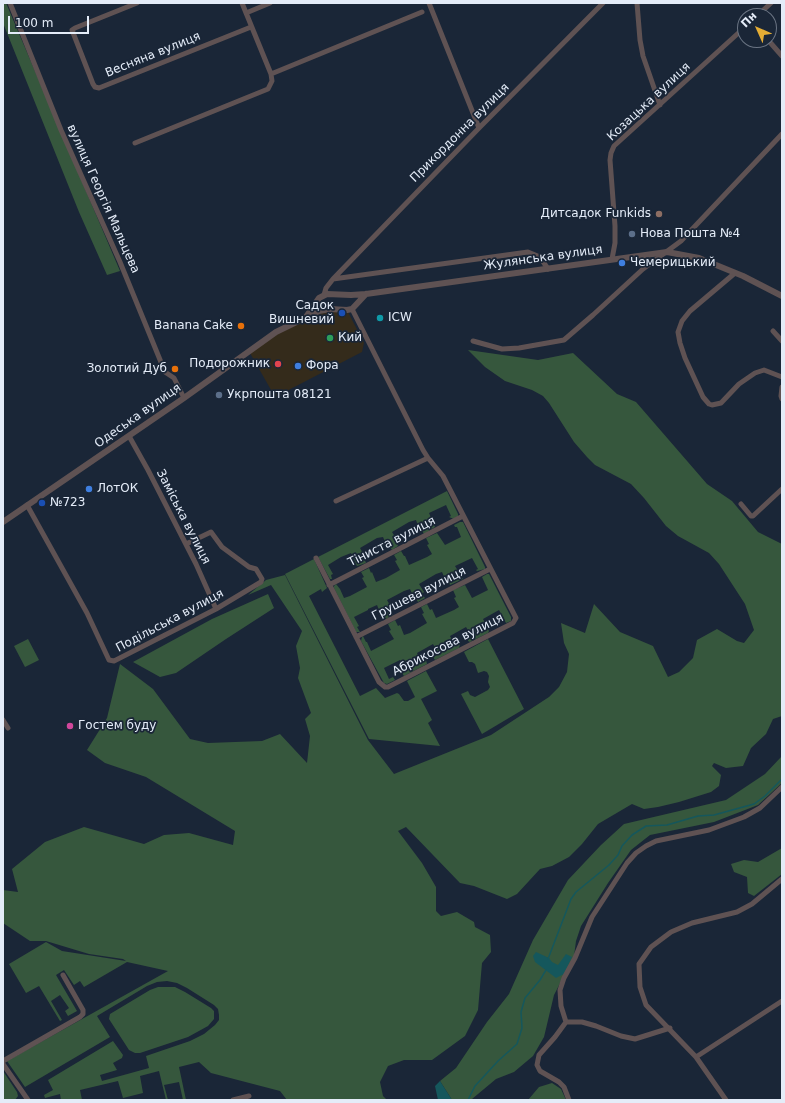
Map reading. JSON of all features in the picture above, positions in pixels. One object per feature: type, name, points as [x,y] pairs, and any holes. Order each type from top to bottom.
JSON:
[{"type":"street","name":"вулиця Георгія Мальцева","points":[[10,3],[61,130],[120,262],[165,372],[174,378],[184,398]]},
{"type":"street","name":"Весняна вулиця","points":[[137,3],[72,30],[95,87],[98,88],[251,27]]},
{"type":"street","points":[[134,143],[268,89],[272,81],[271,74],[242,3]]},
{"type":"street","points":[[246,13],[270,3]]},
{"type":"street","points":[[429,3],[479,128]]},
{"type":"street","name":"Прикордонна вулиця","points":[[324,294],[326,288],[333,279],[479,128],[603,3]]},
{"type":"street","points":[[637,3],[643,56],[660,105]]},
{"type":"street","points":[[271,74],[422,12]]},
{"type":"street","name":"Козацька вулиця","points":[[612,259],[615,242],[615,226],[610,160],[614,146],[737,34]]},
{"type":"street","points":[[775,48],[782,56]]},
{"type":"street","points":[[473,341],[502,349],[519,348],[564,340],[643,269],[681,241],[782,134]]},
{"type":"street","points":[[333,279],[528,252],[540,257],[548,269]]},
{"type":"street","name":"Жулянська вулиця","points":[[324,294],[366,294],[667,252],[699,258],[735,273],[782,296]]},
{"type":"street","points":[[735,273],[690,311],[682,321],[678,332],[685,358],[703,397],[708,404],[712,405],[721,403],[739,384],[754,373],[764,370],[782,377]]},
{"type":"street","points":[[306,316],[324,294]]},
{"type":"street","points":[[306,316],[323,310],[354,308],[366,294]]},
{"type":"street","points":[[351,295],[355,301],[354,308],[428,458],[443,476],[490,569]]},
{"type":"street","points":[[317,301],[323,310]]},
{"type":"street","name":"Одеська вулиця","points":[[3,522],[184,398],[263,341],[306,316]]},
{"type":"street","points":[[773,331],[782,341]]},
{"type":"street","points":[[782,387],[780,396],[782,399]]},
{"type":"street","name":"Заміська вулиця","points":[[129,436],[186,544],[216,609]]},
{"type":"street","points":[[336,500],[428,458]]},
{"type":"street","points":[[742,504],[751,516],[754,516],[782,489]]},
{"type":"street","name":"Подільська вулиця","points":[[28,505],[87,613],[109,660],[114,661],[125,657],[216,609],[261,582],[262,579],[256,569],[249,567],[222,547],[211,532],[186,544]]},
{"type":"street","name":"Тіниста вулиця","points":[[329,585],[463,516]]},
{"type":"street","points":[[316,558],[356,637]]},
{"type":"street","name":"Абрикосова вулиця","points":[[356,637],[379,682],[385,687],[388,687],[513,623],[516,618],[490,569]]},
{"type":"street","name":"Грушева вулиця","points":[[356,637],[490,569]]},
{"type":"street","points":[[3,720],[8,728]]},
{"type":"street","points":[[566,1022],[561,1006],[560,990],[564,978],[575,958],[592,917],[632,858],[646,846],[656,842],[709,830],[744,817],[760,808],[782,787]]},
{"type":"street","points":[[726,1100],[696,1056],[646,1004],[640,987],[639,964],[651,947],[671,932],[692,923],[737,912],[752,904],[782,879]]},
{"type":"street","points":[[25,1099],[3,1062],[83,1014],[83,1010],[63,975]]},
{"type":"street","points":[[696,1056],[782,1001]]},
{"type":"street","points":[[566,1022],[582,1022],[621,1036],[635,1039],[670,1028]]},
{"type":"street","points":[[566,1022],[539,1055],[537,1065],[540,1071],[559,1082],[564,1087],[569,1100]]},
{"type":"street","points":[[233,1100],[249,1096]]},
{"type":"shaded area","points":[[3,3],[6,3],[120,271],[107,275],[79,212],[3,23]]},
{"type":"shaded area","points":[[324,312],[348,312],[364,343],[362,352],[275,397],[250,353],[276,335],[298,323]]},
{"type":"shaded area","points":[[468,350],[538,360],[573,353],[617,394],[636,402],[707,484],[732,501],[758,532],[782,544],[782,716],[773,719],[766,734],[751,748],[743,766],[726,768],[714,763],[712,766],[721,775],[719,786],[711,792],[658,807],[644,809],[632,804],[598,824],[569,857],[552,866],[540,869],[517,894],[507,899],[474,886],[460,883],[406,827],[398,831],[422,863],[436,887],[436,911],[441,916],[457,912],[474,922],[475,927],[490,935],[491,952],[482,963],[478,1010],[465,1036],[432,1060],[404,1060],[388,1066],[380,1082],[383,1096],[387,1100],[287,1100],[280,1091],[211,1073],[199,1062],[179,1067],[186,1100],[183,1100],[179,1082],[164,1085],[168,1100],[166,1100],[159,1071],[140,1076],[143,1093],[123,1098],[118,1081],[80,1090],[82,1100],[61,1100],[60,1094],[45,1098],[44,1095],[53,1090],[48,1080],[113,1041],[123,1055],[122,1058],[113,1063],[117,1070],[100,1075],[102,1081],[149,1068],[146,1056],[190,1041],[204,1034],[215,1025],[219,1020],[219,1015],[218,1009],[214,1005],[187,988],[177,983],[167,981],[157,982],[147,986],[97,1016],[110,1037],[25,1087],[7,1061],[168,971],[127,962],[84,987],[80,981],[74,985],[64,970],[56,975],[77,1011],[68,1016],[65,1011],[69,1008],[60,995],[51,1001],[62,1020],[60,1021],[39,986],[26,993],[9,964],[46,942],[62,951],[126,961],[123,959],[89,954],[46,941],[30,941],[3,923],[3,890],[18,892],[12,869],[45,842],[84,827],[144,844],[164,835],[189,833],[233,845],[235,831],[146,777],[105,763],[87,750],[107,718],[120,664],[153,689],[190,739],[208,743],[262,741],[280,734],[307,763],[310,736],[305,719],[311,713],[298,678],[300,668],[296,646],[302,631],[271,585],[248,595],[266,580],[285,575],[368,740],[394,774],[491,735],[549,697],[559,687],[567,672],[569,654],[564,643],[561,623],[585,633],[594,604],[620,632],[653,646],[668,677],[679,672],[693,658],[697,640],[717,629],[737,641],[744,643],[754,630],[745,604],[719,564],[709,553],[678,536],[666,526],[631,484],[595,465],[574,442],[543,396],[532,390],[505,381],[485,367]]},
{"type":"shaded area","points":[[447,491],[458,516],[454,519],[449,517],[451,516],[446,505],[429,513],[435,527],[424,534],[421,529],[419,529],[416,520],[409,522],[392,532],[397,540],[398,546],[392,550],[389,545],[387,546],[383,537],[377,538],[360,548],[365,557],[366,563],[357,566],[351,553],[328,565],[333,574],[331,575],[332,579],[330,579],[318,557]]},
{"type":"shaded area","points":[[463,522],[485,569],[477,571],[476,570],[478,569],[472,558],[455,566],[463,579],[450,585],[448,581],[446,581],[442,572],[436,574],[419,584],[424,592],[422,594],[425,598],[418,602],[415,597],[414,598],[410,589],[387,600],[392,609],[390,610],[393,615],[386,619],[383,614],[381,615],[377,605],[354,617],[359,626],[357,627],[360,632],[356,632],[334,586],[336,584],[344,598],[367,587],[362,578],[364,577],[361,572],[369,568],[376,582],[386,578],[400,570],[395,561],[397,560],[394,555],[401,551],[409,565],[427,557],[432,554],[427,545],[429,544],[426,538],[437,533],[445,545],[461,537],[457,527],[454,525]]},
{"type":"shaded area","points":[[314,559],[327,588],[322,592],[321,589],[309,596],[360,696],[376,688],[385,698],[397,693],[404,701],[408,701],[415,697],[407,681],[426,671],[437,691],[421,699],[432,720],[428,723],[440,746],[369,739],[285,574]]},
{"type":"shaded area","points":[[489,574],[511,617],[511,621],[506,623],[499,610],[483,619],[489,631],[488,633],[470,642],[468,640],[472,637],[466,627],[450,636],[455,646],[460,644],[459,648],[435,660],[433,657],[439,654],[433,644],[417,653],[421,662],[426,660],[427,664],[404,676],[402,673],[406,671],[400,660],[384,668],[389,679],[393,677],[395,680],[387,684],[384,683],[361,641],[362,637],[363,636],[367,642],[371,651],[394,639],[389,631],[391,630],[388,624],[395,620],[398,626],[400,625],[404,635],[410,633],[427,623],[422,614],[424,613],[421,607],[427,604],[430,610],[432,609],[436,618],[454,610],[459,607],[454,598],[456,597],[453,590],[465,585],[472,598],[488,590],[482,577]]},
{"type":"shaded area","points":[[268,594],[274,608],[176,673],[160,677],[133,662],[212,619]]},
{"type":"shaded area","points":[[28,639],[39,660],[25,667],[14,646]]},
{"type":"shaded area","points":[[488,639],[524,709],[482,734],[461,694],[468,691],[470,695],[475,697],[488,690],[490,687],[487,672],[484,671],[478,673],[475,664],[469,662],[464,652]]},
{"type":"shaded area","points":[[782,756],[782,783],[758,805],[714,822],[650,835],[631,850],[581,926],[576,941],[574,956],[554,995],[544,1037],[533,1056],[514,1072],[496,1079],[472,1099],[473,1100],[452,1100],[440,1081],[456,1068],[487,1022],[509,994],[533,940],[568,880],[601,845],[624,824],[726,800],[765,774]]},
{"type":"shaded area","points":[[782,848],[782,874],[754,896],[748,893],[747,877],[734,872],[731,864],[744,860],[758,862]]},
{"type":"shaded area","points":[[536,952],[549,958],[552,962],[558,965],[566,954],[572,957],[564,974],[556,978],[535,962],[533,956]]},
{"type":"shaded area","points":[[158,987],[175,987],[185,992],[211,1008],[214,1011],[214,1019],[208,1026],[188,1037],[140,1053],[135,1053],[129,1050],[109,1019],[110,1014],[150,990]]},
{"type":"shaded area","points":[[3,1071],[17,1092],[18,1096],[15,1100],[3,1100]]},
{"type":"shaded area","points":[[440,1081],[452,1100],[438,1100],[435,1086]]},
{"type":"shaded area","points":[[552,1083],[561,1089],[566,1100],[528,1100],[539,1087]]},
{"type":"waterway","points":[[548,959],[571,899],[576,892],[609,865],[618,855],[622,846],[632,835],[646,826],[667,825],[698,816],[714,815],[754,804],[765,796],[782,779]]},
{"type":"waterway","points":[[468,1100],[475,1086],[498,1061],[517,1044],[522,1028],[521,1012],[525,998],[546,970]]},
{"type":"place","name":"Дитсадок Funkids","points":[[659,214]]},
{"type":"place","name":"Нова Пошта №4","points":[[632,234]]},
{"type":"place","name":"Чемерицький","points":[[622,263]]},
{"type":"place","name":"Садок Вишневий","points":[[342,313]]},
{"type":"place","name":"ICW","points":[[380,318]]},
{"type":"place","name":"Banana Cake","points":[[241,326]]},
{"type":"place","name":"Кий","points":[[330,338]]},
{"type":"place","name":"Подорожник","points":[[278,364]]},
{"type":"place","name":"Фора","points":[[298,366]]},
{"type":"place","name":"Золотий Дуб","points":[[175,369]]},
{"type":"place","name":"Укрпошта 08121","points":[[219,395]]},
{"type":"place","name":"ЛотОК","points":[[89,489]]},
{"type":"place","name":"№723","points":[[42,503]]},
{"type":"place","name":"Гостем буду","points":[[70,726]]}]
